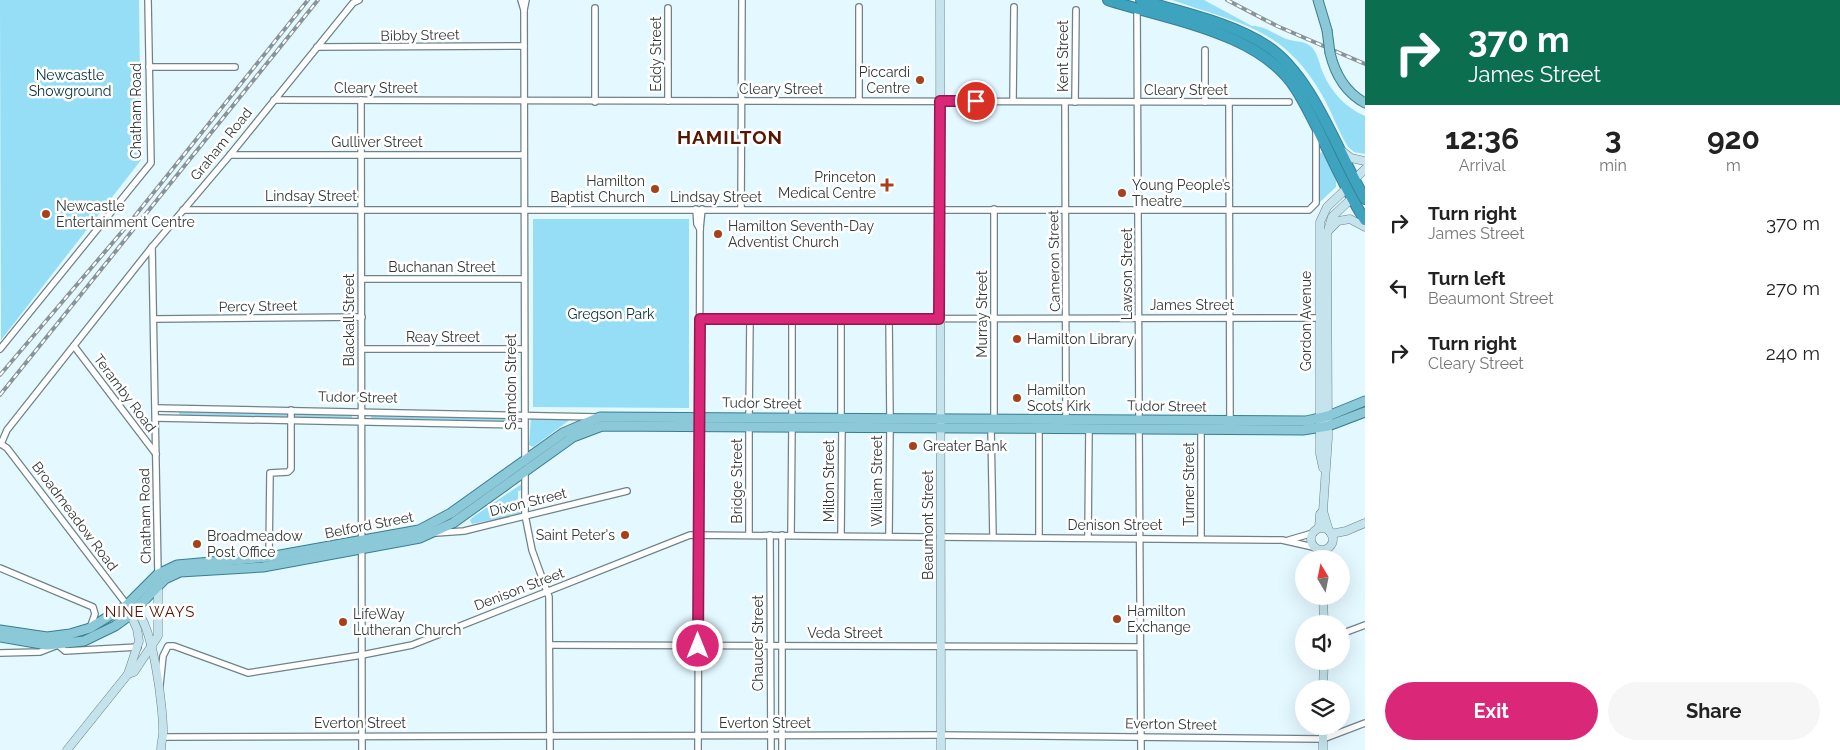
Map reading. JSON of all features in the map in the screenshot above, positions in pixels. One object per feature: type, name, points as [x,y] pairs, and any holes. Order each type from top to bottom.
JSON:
[{"type":"highway","points":[[1108,0],[1139,3],[1232,29],[1268,46],[1296,74],[1308,90],[1338,147],[1350,184],[1352,198],[1365,220]]},
{"type":"highway","points":[[1139,3],[1225,36],[1266,56],[1296,89],[1350,184],[1362,187]]},
{"type":"highway","points":[[1352,198],[1362,187]]},
{"type":"highway","points":[[1362,187],[1365,199]]},
{"type":"main road","name":"Beaumont Street","points":[[940,0],[941,750]]},
{"type":"main road","points":[[1318,0],[1328,30],[1330,53],[1341,82],[1351,93],[1365,103]]},
{"type":"main road","points":[[1338,147],[1351,158],[1365,161]]},
{"type":"main road","name":"Gordon Avenue","points":[[1331,535],[1323,511],[1324,474],[1320,454],[1324,417],[1320,222],[1327,207],[1365,169]]},
{"type":"main road","name":"Gordon Avenue","points":[[1323,318],[1327,234],[1332,217],[1352,198]]},
{"type":"main road","points":[[1327,234],[1335,224],[1342,220],[1350,219],[1365,227]]},
{"type":"main road","name":"Tudor Street","points":[[600,417],[699,417],[749,422],[940,423],[992,428],[1089,429],[1139,424],[1306,421],[1324,417],[1365,401]]},
{"type":"main road","name":"Tudor Street","points":[[940,423],[994,419],[1066,419],[1201,430],[1303,430],[1324,427],[1365,412]]},
{"type":"main road","name":"Belford Street","points":[[0,637],[37,644],[58,645],[84,641],[98,636],[133,612],[158,585],[172,574],[263,567],[362,546],[411,533],[432,525],[569,428],[600,417]]},
{"type":"main road","name":"Tudor Street","points":[[582,432],[608,425],[699,427],[749,422]]},
{"type":"main road","name":"Belford Street","points":[[0,630],[47,637],[70,634],[90,628],[127,605],[158,574],[168,568],[189,562],[269,558],[407,542],[434,533],[453,523],[582,432]]},
{"type":"main road","name":"Gordon Avenue","points":[[1315,548],[1311,541],[1316,531],[1320,514],[1323,511]]},
{"type":"main road","points":[[1316,531],[1331,535],[1365,523]]},
{"type":"main road","points":[[1315,548],[1327,549],[1331,535]]},
{"type":"main road","points":[[67,750],[128,674],[134,672],[152,648],[159,633],[158,585]]},
{"type":"main road","points":[[127,605],[144,624],[152,648],[160,686],[163,737],[161,750]]},
{"type":"main road","points":[[128,674],[128,669],[138,648],[138,634],[133,612]]},
{"type":"main road","points":[[1323,735],[1323,750]]},
{"type":"street","name":"Chatham Road","points":[[0,349],[151,162],[148,0]]},
{"type":"street","name":"Samdon Street","points":[[521,0],[524,10]]},
{"type":"street","name":"Samdon Street","points":[[526,0],[524,10],[523,279],[525,515],[532,550],[547,592],[550,645],[550,750]]},
{"type":"street","points":[[741,209],[742,0]]},
{"type":"street","name":"Graham Road","points":[[1,444],[7,430],[152,247],[356,1]]},
{"type":"street","name":"Lawson Street","points":[[1139,3],[1140,750]]},
{"type":"street","points":[[859,7],[859,101]]},
{"type":"street","points":[[1013,101],[1014,7]]},
{"type":"street","points":[[595,8],[595,102]]},
{"type":"street","name":"Eddy Street","points":[[668,8],[668,101]]},
{"type":"street","name":"Kent Street","points":[[1075,102],[1076,10]]},
{"type":"street","name":"Bibby Street","points":[[317,47],[524,46]]},
{"type":"street","points":[[1205,50],[1205,102]]},
{"type":"street","points":[[149,67],[235,67]]},
{"type":"street","name":"Cleary Street","points":[[274,100],[524,102],[1289,102]]},
{"type":"street","name":"Blackall Street","points":[[361,100],[362,750]]},
{"type":"street","name":"Cameron Street","points":[[1065,102],[1066,419]]},
{"type":"street","points":[[1229,102],[1230,421]]},
{"type":"street","name":"Lindsay Street","points":[[183,210],[1309,210],[1316,203],[1316,127]]},
{"type":"street","name":"Gulliver Street","points":[[230,155],[524,155]]},
{"type":"street","points":[[698,750],[699,209]]},
{"type":"street","name":"Murray Street","points":[[994,209],[994,419]]},
{"type":"street","name":"Chatham Road","points":[[152,247],[155,319],[158,574]]},
{"type":"street","name":"Buchanan Street","points":[[362,279],[523,279]]},
{"type":"street","name":"Percy Street","points":[[155,319],[362,317]]},
{"type":"street","name":"James Street","points":[[939,319],[1323,318]]},
{"type":"street","points":[[700,319],[939,319]]},
{"type":"street","name":"Bridge Street","points":[[749,535],[750,319]]},
{"type":"street","points":[[791,535],[792,319]]},
{"type":"street","name":"Milton Street","points":[[841,319],[841,535]]},
{"type":"street","name":"William Street","points":[[889,319],[889,535]]},
{"type":"street","name":"Teramby Road","points":[[74,346],[156,454]]},
{"type":"street","name":"Reay Street","points":[[362,349],[524,349]]},
{"type":"street","name":"Tudor Street","points":[[156,408],[524,413],[600,417]]},
{"type":"street","points":[[269,558],[270,472],[288,472],[291,469],[291,410]]},
{"type":"street","name":"Tudor Street","points":[[156,418],[524,425]]},
{"type":"street","points":[[992,428],[993,537]]},
{"type":"street","points":[[1040,428],[1040,537]]},
{"type":"street","points":[[1088,537],[1089,429]]},
{"type":"street","name":"Turner Street","points":[[1201,430],[1201,539]]},
{"type":"street","name":"Broadmeadow Road","points":[[1,444],[7,448],[127,605]]},
{"type":"street","name":"Dixon Street","points":[[434,533],[464,531],[627,491]]},
{"type":"street","name":"Denison Street","points":[[1289,540],[1316,531]]},
{"type":"street","name":"Denison Street","points":[[160,686],[164,652],[170,645],[248,673],[412,645],[690,534],[889,535],[924,537]]},
{"type":"street","name":"Chaucer Street","points":[[770,535],[771,750]]},
{"type":"street","name":"Chaucer Street","points":[[782,535],[782,750]]},
{"type":"street","name":"Denison Street","points":[[940,537],[1140,537],[1289,540],[1315,548]]},
{"type":"street","points":[[0,568],[93,607],[95,614],[90,628]]},
{"type":"street","points":[[1350,630],[1365,624]]},
{"type":"street","points":[[0,653],[40,652],[58,645],[65,651],[138,648]]},
{"type":"street","name":"Veda Street","points":[[550,645],[1140,647]]},
{"type":"street","name":"Everton Street","points":[[163,737],[941,735],[1323,739],[1365,723]]},
{"type":"green space","name":"Newcastle Showground","points":[[0,0],[139,0],[141,160],[1,340]]},
{"type":"green space","points":[[1172,0],[1204,0],[1252,26],[1264,28],[1287,39],[1309,45],[1316,54],[1326,80],[1335,93],[1345,104],[1365,116],[1365,154],[1354,152],[1348,147],[1326,101],[1307,72],[1292,55],[1275,41],[1239,23]]},
{"type":"green space","points":[[1322,152],[1336,180],[1336,187],[1320,202],[1320,153]]},
{"type":"green space","name":"Gregson Park","points":[[533,219],[689,219],[689,408],[533,407]]},
{"type":"green space","points":[[179,411],[288,413],[288,418],[179,416]]},
{"type":"green space","points":[[295,413],[352,414],[352,419],[295,418]]},
{"type":"green space","points":[[371,414],[508,416],[508,421],[371,419]]},
{"type":"green space","points":[[531,417],[570,417],[571,419],[533,447],[529,445]]},
{"type":"green space","points":[[523,483],[523,490],[518,491],[518,508],[523,509],[520,514],[472,524],[470,520],[473,517]]},
{"type":"railway","points":[[0,375],[126,227],[308,0]]},
{"type":"railway","points":[[0,395],[318,0]]},
{"type":"railway","points":[[1227,0],[1277,26],[1365,64]]},
{"type":"place","name":"Piccardi Centre","points":[[920,80]]},
{"type":"place","name":"Princeton Medical Centre","points":[[887,185]]},
{"type":"place","name":"Hamilton Baptist Church","points":[[655,189]]},
{"type":"place","name":"Young People’s Theatre","points":[[1122,193]]},
{"type":"place","name":"Newcastle Entertainment Centre","points":[[46,214]]},
{"type":"place","name":"Hamilton Seventh-Day Adventist Church","points":[[718,234]]},
{"type":"place","name":"Hamilton Library","points":[[1017,339]]},
{"type":"place","name":"Hamilton Scots Kirk","points":[[1017,398]]},
{"type":"place","name":"Greater Bank","points":[[913,446]]},
{"type":"place","name":"Saint Peter's","points":[[625,535]]},
{"type":"place","name":"Broadmeadow Post Office","points":[[197,544]]},
{"type":"place","name":"Hamilton Exchange","points":[[1117,619]]},
{"type":"place","name":"LifeWay Lutheran Church","points":[[343,622]]},
{"type":"district","name":"HAMILTON","points":[[730,137]]},
{"type":"district","name":"NINE WAYS","points":[[150,612]]},
{"type":"route","points":[[698,646],[700,319],[939,319],[940,101],[976,101]]}]
